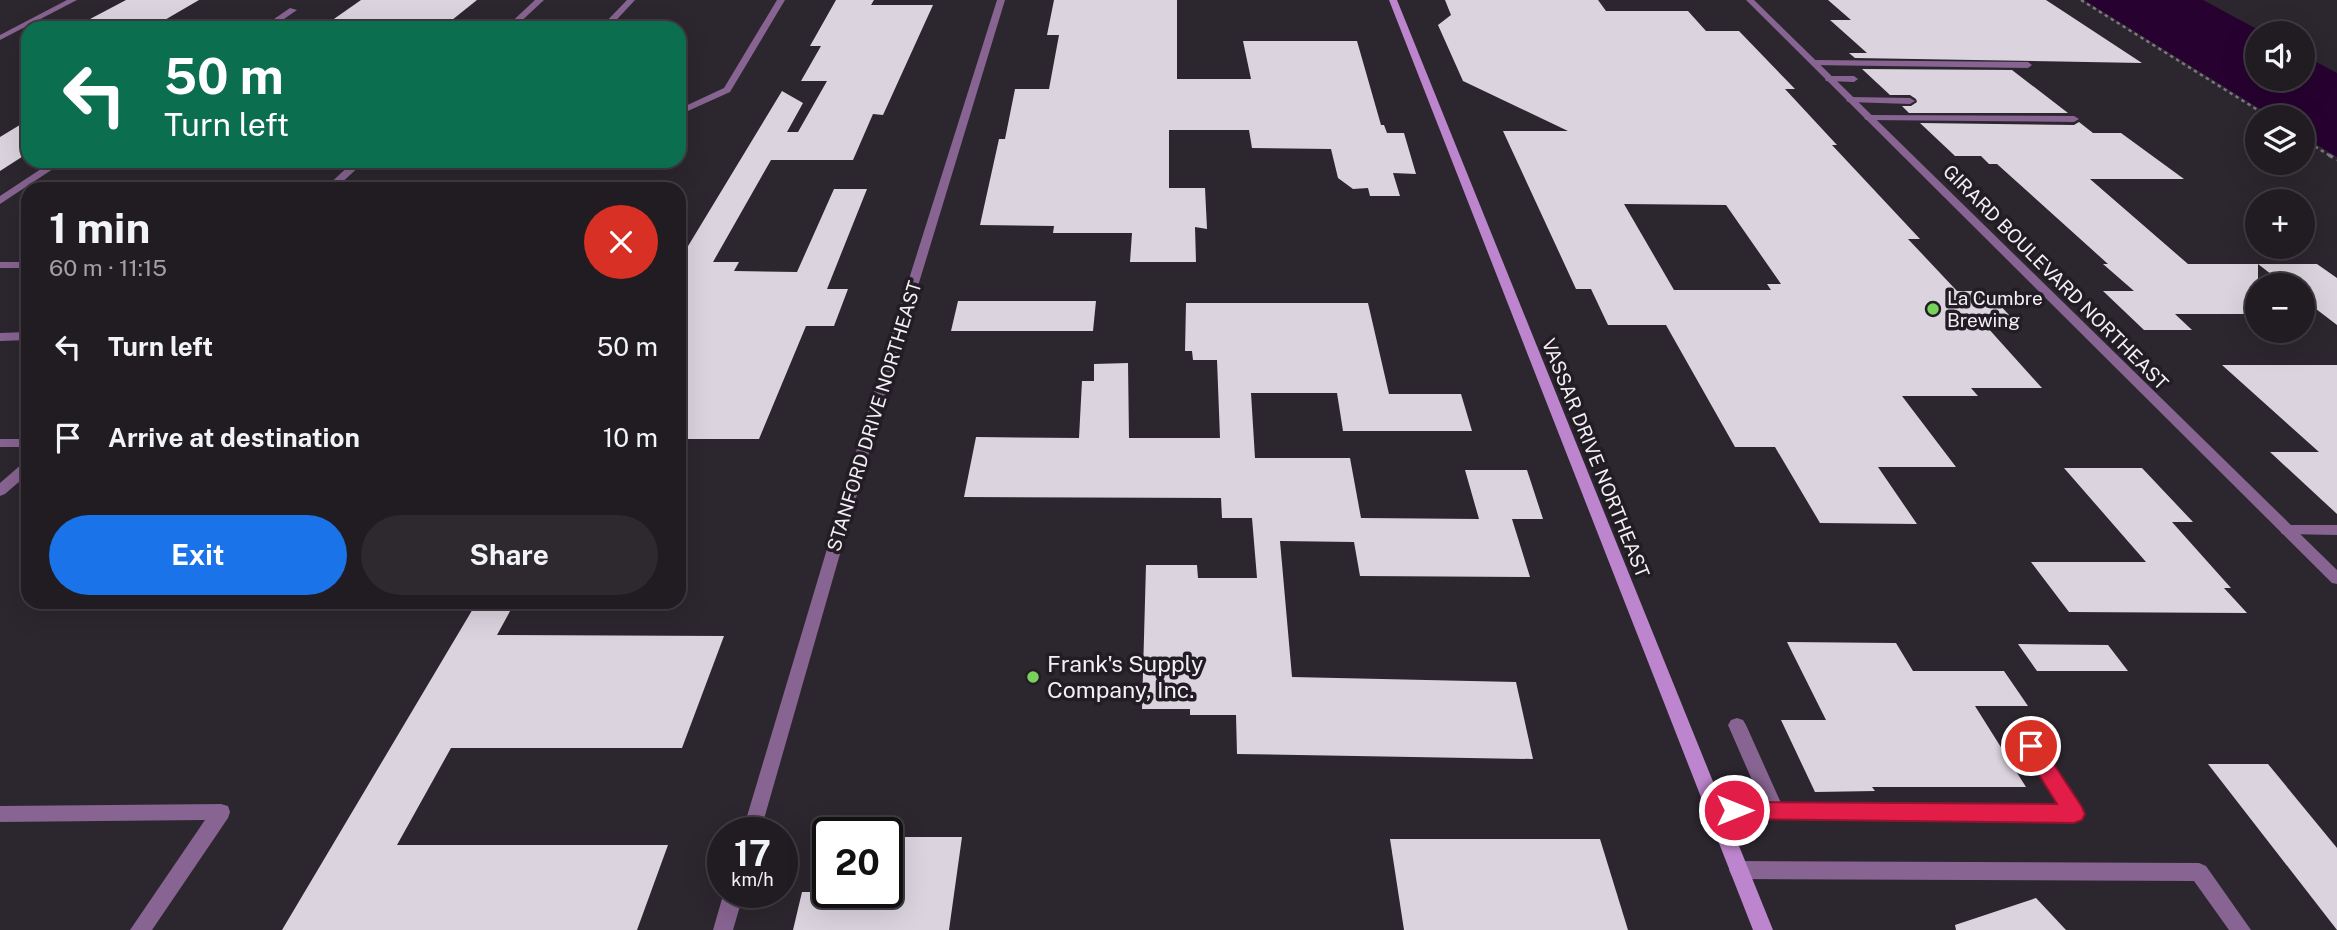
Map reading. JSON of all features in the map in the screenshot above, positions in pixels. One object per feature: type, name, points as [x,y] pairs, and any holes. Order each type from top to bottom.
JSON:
[{"type":"street","points":[[33,21],[73,0]]},
{"type":"street","points":[[517,21],[540,0]]},
{"type":"street","points":[[611,21],[631,0]]},
{"type":"street","points":[[686,108],[727,90],[781,0]]},
{"type":"street","name":"STANFORD DRIVE NORTHEAST","points":[[756,817],[887,369],[1001,0]]},
{"type":"street","name":"VASSAR DRIVE NORTHEAST","points":[[1393,0],[1763,930]]},
{"type":"street","name":"GIRARD BOULEVARD NORTHEAST","points":[[1750,0],[2337,579]]},
{"type":"street","points":[[276,21],[293,10]]},
{"type":"street","points":[[0,38],[21,27]]},
{"type":"street","points":[[1814,63],[2028,65]]},
{"type":"street","points":[[1829,79],[1854,79]]},
{"type":"street","points":[[1851,100],[1910,101]]},
{"type":"street","points":[[1869,118],[2074,119]]},
{"type":"street","points":[[28,182],[50,168]]},
{"type":"street","points":[[337,182],[352,168]]},
{"type":"street","points":[[0,201],[21,187]]},
{"type":"street","points":[[0,265],[21,265]]},
{"type":"street","points":[[0,337],[21,337]]},
{"type":"street","points":[[0,443],[21,443]]},
{"type":"street","points":[[0,491],[21,472]]},
{"type":"street","points":[[2287,530],[2337,530]]},
{"type":"street","points":[[1737,725],[1775,810]]},
{"type":"street","points":[[1716,810],[2074,814],[2031,746]]},
{"type":"street","points":[[0,814],[221,812],[141,930]]},
{"type":"street","points":[[1739,870],[2199,872],[2241,930]]},
{"type":"street","points":[[723,930],[729,908]]},
{"type":"path","points":[[2081,0],[2250,105]]},
{"type":"path","points":[[2315,146],[2337,160]]},
{"type":"shaded area","points":[[2084,0],[2203,0],[2245,23],[2245,91],[2315,91],[2315,61],[2337,73],[2337,157],[2315,143],[2315,105],[2254,105]]},
{"type":"building","points":[[126,0],[199,0],[163,21],[86,21]]},
{"type":"building","points":[[361,0],[477,0],[451,21],[331,21]]},
{"type":"building","points":[[836,0],[874,0],[871,5],[933,5],[883,115],[873,114],[853,160],[771,160],[713,262],[739,262],[734,271],[797,272],[834,189],[867,189],[827,289],[848,289],[834,326],[806,326],[759,439],[686,439],[686,249],[782,91],[803,103],[787,132],[798,132],[827,81],[801,81],[821,46],[810,46]]},
{"type":"building","points":[[1054,0],[1177,0],[1177,79],[1251,79],[1243,41],[1357,41],[1381,125],[1384,125],[1387,133],[1404,133],[1416,174],[1393,173],[1400,196],[1370,196],[1368,188],[1353,189],[1338,178],[1331,149],[1252,148],[1249,130],[1169,130],[1169,188],[1205,188],[1207,229],[1195,227],[1196,262],[1130,262],[1132,233],[1053,233],[1054,226],[980,225],[999,139],[1005,139],[1015,89],[1049,89],[1059,35],[1047,35]]},
{"type":"building","points":[[1445,0],[1598,0],[1606,11],[1688,11],[1706,31],[1739,31],[1795,89],[1785,89],[1837,145],[1832,145],[1920,239],[1908,239],[1957,291],[1987,291],[2020,327],[1987,327],[2042,388],[1971,388],[1978,396],[1902,396],[1956,467],[1878,467],[1917,524],[1820,523],[1775,447],[1735,447],[1666,325],[1608,325],[1591,289],[1576,289],[1503,131],[1568,131],[1463,81],[1438,25],[1451,15]],"holes":[[[1624,204],[1726,205],[1781,284],[1767,284],[1771,290],[1674,290]]]},
{"type":"building","points":[[1828,0],[2046,0],[2142,63],[1855,58],[1849,53],[1867,53],[1830,20],[1851,20]]},
{"type":"building","points":[[1862,69],[2012,70],[2068,113],[1909,113],[1902,106],[1911,106],[1917,102],[1916,99],[1910,95],[1890,95]]},
{"type":"building","points":[[2079,122],[2093,133],[2121,133],[2184,179],[2090,179],[2188,264],[2258,264],[2258,273],[2245,273],[2245,314],[2175,314],[2192,330],[2144,330],[2103,291],[2134,291],[2103,264],[2108,264],[1997,164],[1989,164],[1981,156],[1955,156],[1920,123],[2074,125]]},
{"type":"building","points":[[21,124],[21,158],[0,171],[0,137]]},
{"type":"building","points":[[2258,264],[2317,264],[2337,278],[2337,325],[2315,308],[2315,273],[2270,273]]},
{"type":"building","points":[[958,301],[1096,301],[1093,331],[951,331]]},
{"type":"building","points":[[1186,303],[1368,303],[1389,394],[1461,394],[1472,431],[1343,431],[1337,393],[1251,393],[1255,458],[1350,458],[1361,518],[1479,519],[1465,470],[1527,470],[1543,519],[1512,519],[1530,577],[1360,576],[1354,542],[1280,541],[1292,677],[1516,682],[1533,759],[1237,754],[1236,715],[1190,715],[1190,709],[1142,709],[1146,565],[1197,565],[1198,578],[1257,578],[1252,518],[1222,518],[1221,498],[964,497],[976,437],[1079,438],[1082,381],[1094,381],[1094,364],[1128,363],[1129,438],[1220,438],[1217,360],[1193,360],[1192,351],[1185,351]]},
{"type":"building","points":[[2222,365],[2337,365],[2337,514],[2270,452],[2319,452]]},
{"type":"building","points":[[2064,468],[2142,468],[2193,522],[2172,522],[2231,588],[2224,588],[2247,613],[2069,612],[2031,562],[2146,562]]},
{"type":"building","points":[[473,609],[511,609],[497,635],[724,636],[682,748],[451,748],[397,845],[668,845],[637,930],[282,930]]},
{"type":"building","points":[[1787,642],[1896,643],[1913,671],[2004,671],[2028,706],[1975,706],[2026,787],[1872,787],[1875,791],[1815,792],[1781,720],[1826,720]]},
{"type":"building","points":[[2018,644],[2108,645],[2128,671],[2037,671]]},
{"type":"building","points":[[2208,764],[2268,764],[2337,848],[2337,930]]},
{"type":"building","points":[[903,837],[962,837],[949,930],[793,930],[802,892],[812,892],[812,908],[903,908]]},
{"type":"building","points":[[1390,839],[1600,839],[1628,930],[1404,930]]},
{"type":"building","points":[[2036,898],[2066,930],[1956,930],[1955,925]]},
{"type":"place","name":"La Cumbre Brewing","points":[[1933,309]]},
{"type":"place","name":"Frank's Supply Company, Inc.","points":[[1033,677]]},
{"type":"route","points":[[1734,810],[2074,814],[2031,746]]}]
